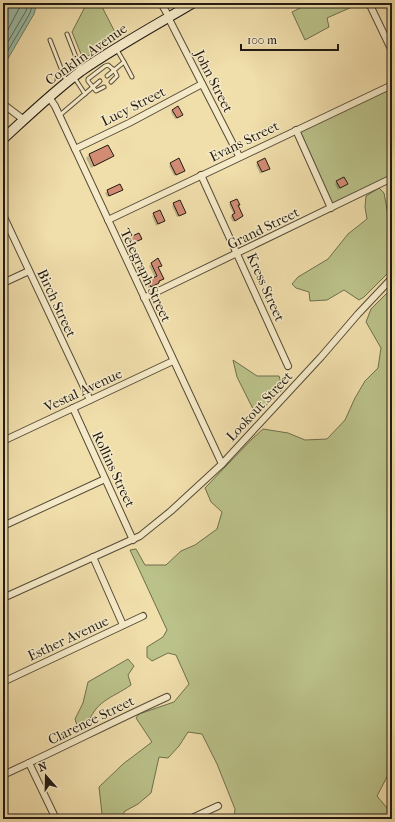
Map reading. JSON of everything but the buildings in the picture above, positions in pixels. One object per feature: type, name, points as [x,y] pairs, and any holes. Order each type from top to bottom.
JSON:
[{"type":"main road","name":"Conklin Avenue","points":[[3,139],[49,97],[78,74],[116,48],[194,3]]},
{"type":"street","name":"John Street","points":[[161,3],[239,156]]},
{"type":"street","points":[[369,3],[392,50]]},
{"type":"street","name":"Lucy Street","points":[[75,149],[129,123],[202,84]]},
{"type":"street","name":"Evans Street","points":[[108,220],[392,84]]},
{"type":"street","name":"Telegraph Street","points":[[49,97],[60,115],[222,464]]},
{"type":"street","points":[[3,104],[24,120]]},
{"type":"street","points":[[296,130],[331,208]]},
{"type":"street","name":"Kress Street","points":[[201,175],[288,366]]},
{"type":"street","name":"Grand Street","points":[[144,298],[392,178]]},
{"type":"street","name":"Birch Street","points":[[3,216],[90,400]]},
{"type":"street","points":[[3,283],[29,271]]},
{"type":"street","name":"Lookout Street","points":[[3,598],[140,536],[222,464],[392,278]]},
{"type":"street","name":"Vestal Avenue","points":[[3,441],[173,361]]},
{"type":"street","name":"Rollins Street","points":[[73,408],[133,540]]},
{"type":"street","points":[[3,526],[105,479]]},
{"type":"street","points":[[93,557],[123,625]]},
{"type":"street","name":"Esther Avenue","points":[[3,682],[143,616]]},
{"type":"street","name":"Clarence Street","points":[[3,775],[167,697]]},
{"type":"street","points":[[29,763],[56,819]]},
{"type":"street","points":[[190,819],[218,806]]},
{"type":"lane","points":[[67,34],[85,94]]},
{"type":"lane","points":[[50,40],[66,83]]},
{"type":"lane","points":[[116,48],[132,77]]},
{"type":"lane","points":[[107,76],[124,62]]},
{"type":"lane","points":[[104,87],[96,91],[88,79],[108,65],[118,76],[111,82]]},
{"type":"lane","points":[[60,115],[100,81]]},
{"type":"green space","points":[[87,3],[100,3],[118,38],[83,59],[72,32]]},
{"type":"green space","points":[[302,3],[361,3],[327,18],[329,27],[305,40],[292,12],[304,6]]},
{"type":"green space","points":[[392,87],[392,176],[332,205],[298,131]]},
{"type":"green space","points":[[379,188],[384,193],[388,215],[392,214],[392,269],[364,297],[359,300],[344,290],[327,300],[310,301],[309,292],[296,288],[292,284],[298,277],[328,259],[348,234],[367,219],[365,207],[366,196]]},
{"type":"green space","points":[[392,288],[392,774],[388,775],[377,796],[387,808],[392,819],[234,819],[235,809],[217,764],[202,734],[188,732],[179,746],[168,758],[159,757],[151,793],[138,804],[125,811],[120,819],[104,819],[102,814],[99,787],[123,764],[152,742],[136,718],[139,714],[174,702],[189,684],[176,655],[168,653],[152,661],[147,657],[147,647],[163,637],[167,630],[130,550],[136,549],[145,565],[166,565],[181,551],[195,545],[217,529],[222,512],[211,502],[205,488],[263,429],[288,433],[305,440],[327,439],[345,420],[365,381],[378,368],[381,348],[366,322],[371,309]]},
{"type":"green space","points":[[233,360],[257,376],[279,376],[283,389],[256,415],[237,377]]},
{"type":"green space","points":[[128,659],[134,666],[128,675],[131,685],[104,701],[94,711],[87,727],[78,728],[75,719],[83,703],[88,682]]},
{"type":"water","points":[[3,3],[37,3],[34,14],[3,67]]}]
